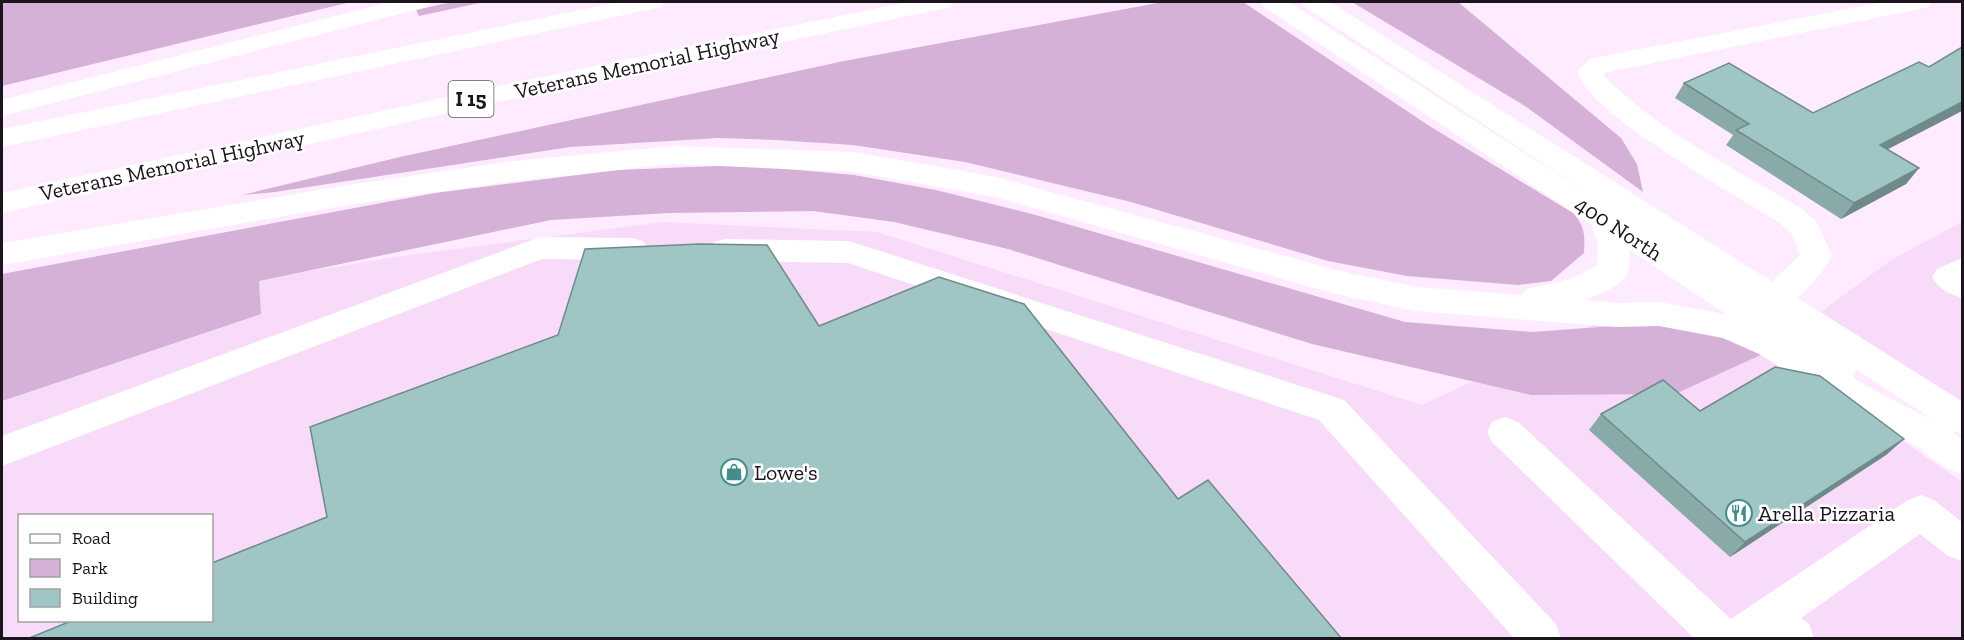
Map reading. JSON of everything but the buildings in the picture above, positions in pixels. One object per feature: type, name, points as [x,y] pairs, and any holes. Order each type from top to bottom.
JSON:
[{"type":"main road","points":[[2,108],[418,2]]},
{"type":"main road","points":[[2,138],[652,2]]},
{"type":"main road","name":"Veterans Memorial Highway","points":[[2,203],[472,99],[941,2]]},
{"type":"main road","name":"400 North","points":[[1273,2],[1313,10],[1593,182],[1962,420]]},
{"type":"main road","points":[[1774,298],[1812,264],[1816,255],[1805,229],[1773,203],[1695,158],[1614,102],[1591,78],[1591,70],[1599,65],[1919,2]]},
{"type":"main road","name":"400 North","points":[[1313,10],[1604,218],[1875,395],[1962,459]]},
{"type":"main road","points":[[2,254],[337,197],[514,171],[675,156],[765,157],[854,162],[996,187],[1336,282],[1416,298],[1616,315],[1659,314],[1729,326],[1771,345],[1867,403],[1930,436]]},
{"type":"main road","points":[[1491,306],[1578,290],[1612,272],[1614,245],[1593,182]]},
{"type":"main road","points":[[2,452],[540,248],[659,250]]},
{"type":"main road","points":[[694,250],[849,252],[1331,410],[1540,639]]},
{"type":"main road","points":[[1962,269],[1948,277],[1962,286]]},
{"type":"main road","points":[[1505,432],[1722,639]]},
{"type":"main road","points":[[1738,639],[1782,627],[1921,512],[1962,544]]},
{"type":"shaded area","points":[[663,222],[877,232],[1422,405],[1593,325],[1652,321],[1727,334],[1858,410],[1962,482],[1962,638],[2,638],[2,321],[402,256]]},
{"type":"shaded area","points":[[1962,222],[1962,401],[1821,312],[1891,260]]},
{"type":"green space","points":[[2,2],[351,2],[2,86]]},
{"type":"green space","points":[[452,2],[484,2],[419,16],[416,10]]},
{"type":"green space","points":[[1163,2],[1243,2],[1431,127],[1573,213],[1580,222],[1583,232],[1584,253],[1551,281],[1518,285],[1407,276],[1328,261],[1131,202],[965,162],[853,145],[775,140],[718,138],[570,147],[275,192],[242,195],[400,157],[844,61]]},
{"type":"green space","points":[[1352,2],[1458,2],[1621,138],[1637,164],[1643,192],[1525,106]]},
{"type":"green space","points":[[741,165],[854,175],[936,190],[1036,215],[1405,322],[1533,332],[1640,324],[1686,325],[1765,353],[1675,394],[1531,395],[1312,344],[1008,249],[894,222],[813,211],[669,213],[551,220],[259,281],[261,314],[2,401],[2,274],[435,193],[618,170]]},
{"type":"place","name":"Lowe's","points":[[734,472]]},
{"type":"place","name":"Arella Pizzaria","points":[[1739,513]]}]
